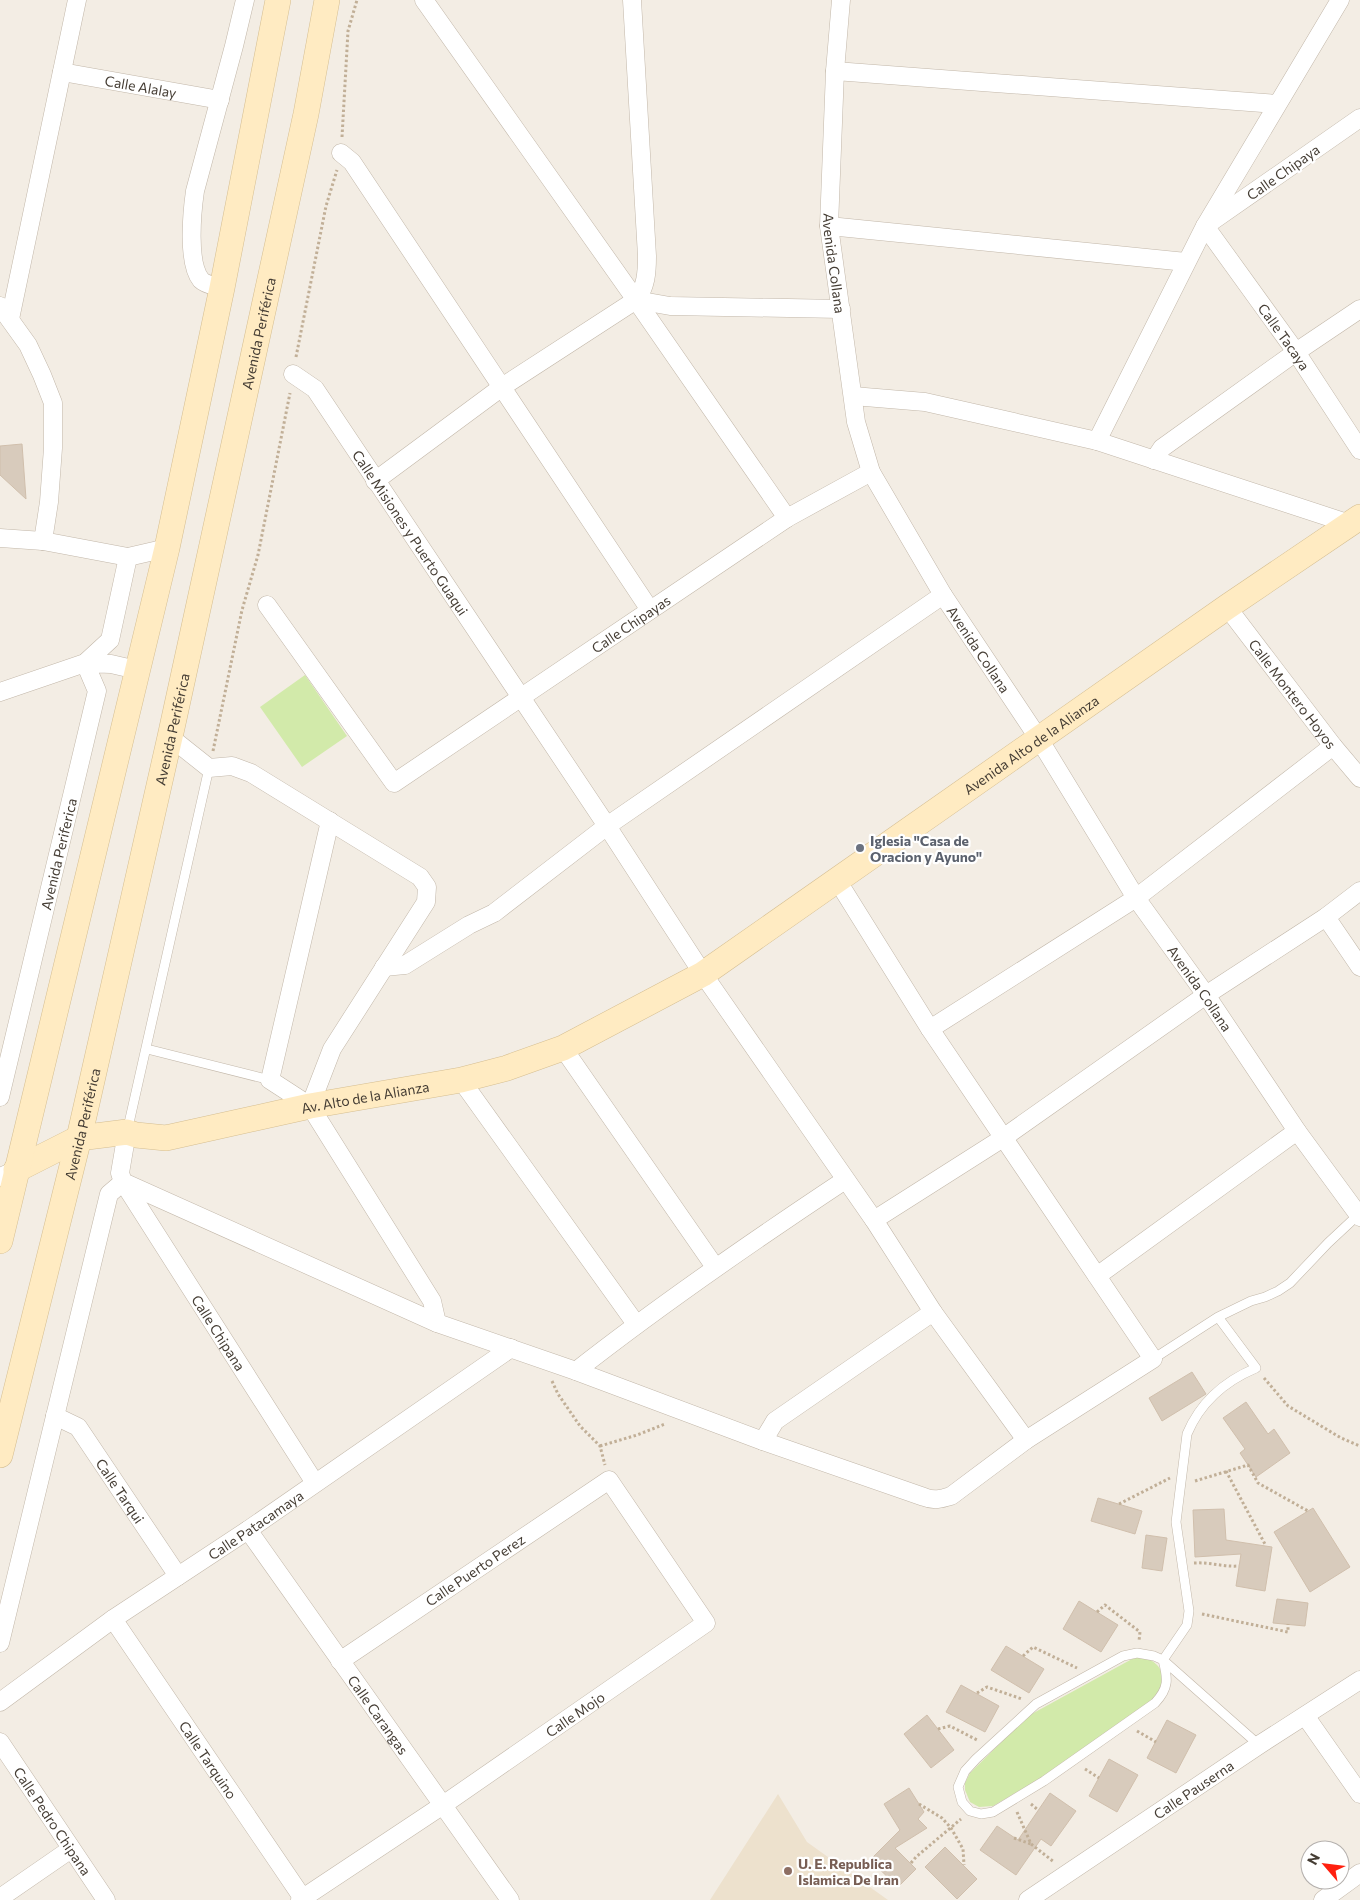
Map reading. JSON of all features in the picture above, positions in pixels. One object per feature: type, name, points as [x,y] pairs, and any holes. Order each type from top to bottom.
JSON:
[{"type":"street","points":[[43,541],[49,502],[53,448],[53,403],[28,345],[5,312],[62,72],[77,0]]},
{"type":"street","points":[[222,288],[205,283],[197,274],[191,228],[195,192],[245,0]]},
{"type":"street","points":[[0,1240],[8,1174],[167,548],[222,288],[278,0]]},
{"type":"street","name":"Avenida Periférica","points":[[0,1455],[79,1138],[170,737],[306,114],[327,0]]},
{"type":"street","points":[[424,0],[787,518]]},
{"type":"street","points":[[375,481],[502,387],[636,300],[643,291],[648,256],[632,0]]},
{"type":"street","name":"Avenida Collana","points":[[841,0],[835,71],[829,226],[856,422],[871,472],[943,595],[1039,739],[1136,898],[1206,996],[1297,1131],[1359,1215]]},
{"type":"street","points":[[1097,442],[1186,262],[1277,104],[1340,0]]},
{"type":"street","points":[[835,71],[1277,104]]},
{"type":"street","name":"Calle Alalay","points":[[62,72],[220,100]]},
{"type":"street","name":"Calle Chipaya","points":[[1206,226],[1360,118]]},
{"type":"street","points":[[341,153],[352,162],[650,610]]},
{"type":"street","points":[[829,226],[1186,262]]},
{"type":"street","name":"Calle Tacaya","points":[[1206,226],[1296,352],[1360,450]]},
{"type":"street","points":[[636,300],[670,306],[841,309]]},
{"type":"street","points":[[1154,460],[1162,448],[1296,352],[1360,309]]},
{"type":"street","name":"Calle Misiones y Puerto Guaqui","points":[[293,374],[315,390],[607,826],[703,974],[874,1220],[933,1312],[1026,1440]]},
{"type":"street","points":[[853,396],[925,402],[1097,442],[1355,521]]},
{"type":"street","name":"Calle Chipayas","points":[[267,605],[394,783],[787,518],[871,472]]},
{"type":"street","name":"Avenida Alto de la Alianza","points":[[703,974],[1227,608],[1355,521]]},
{"type":"street","points":[[0,538],[43,541],[128,558],[167,548]]},
{"type":"street","points":[[85,663],[110,640],[128,558]]},
{"type":"street","points":[[384,967],[405,964],[469,925],[494,913],[607,826],[943,595]]},
{"type":"street","name":"Calle Montero Hoyos","points":[[1227,608],[1333,746],[1360,778]]},
{"type":"street","points":[[0,692],[85,663],[111,664],[137,670]]},
{"type":"street","name":"Avenida Periferica","points":[[0,1097],[97,691],[85,663]]},
{"type":"street","points":[[170,737],[209,768],[232,766],[251,772],[420,877],[427,887],[426,902],[332,1048],[310,1106]]},
{"type":"street","points":[[930,1030],[1136,898],[1333,746]]},
{"type":"street","points":[[330,821],[270,1080],[310,1106],[432,1302],[437,1322]]},
{"type":"street","points":[[126,1132],[120,1173],[123,1182],[437,1322],[576,1371],[763,1441],[934,1500],[951,1496],[1026,1440],[1153,1359],[930,1030],[837,880]]},
{"type":"street","points":[[874,1220],[1003,1138],[1206,996],[1326,917],[1360,891]]},
{"type":"street","points":[[1326,917],[1360,967]]},
{"type":"street","name":"Av. Alto de la Alianza","points":[[8,1174],[79,1138],[126,1132],[136,1136],[166,1138],[310,1106],[461,1080],[507,1068],[563,1048],[703,974]]},
{"type":"street","points":[[563,1048],[715,1267]]},
{"type":"street","points":[[461,1080],[636,1324]]},
{"type":"street","points":[[1097,1276],[1297,1131]]},
{"type":"street","points":[[576,1371],[636,1324],[715,1267],[845,1180]]},
{"type":"street","points":[[0,1643],[109,1194],[123,1182]]},
{"type":"street","name":"Calle Chipana","points":[[123,1182],[315,1483]]},
{"type":"street","points":[[763,1441],[775,1421],[933,1312]]},
{"type":"street","name":"Calle Patacamaya","points":[[0,1702],[113,1619],[248,1530],[510,1348]]},
{"type":"street","name":"Calle Tarqui","points":[[55,1416],[78,1427],[178,1576]]},
{"type":"street","name":"Calle Puerto Perez","points":[[340,1660],[610,1480]]},
{"type":"street","name":"Calle Mojo","points":[[302,1899],[706,1623],[610,1480]]},
{"type":"street","name":"Calle Carangas","points":[[248,1530],[510,1900]]},
{"type":"street","name":"Calle Tarquino","points":[[113,1619],[302,1899]]},
{"type":"street","name":"Calle Pauserna","points":[[1028,1900],[1259,1745],[1306,1717],[1360,1680]]},
{"type":"street","points":[[1306,1717],[1360,1794]]},
{"type":"street","name":"Calle Pedro Chipana","points":[[0,1742],[106,1900]]},
{"type":"street","points":[[0,1898],[71,1849]]},
{"type":"street","points":[[1323,1900],[1360,1873]]},
{"type":"lane","points":[[126,1132],[209,768]]},
{"type":"lane","points":[[146,1049],[270,1080]]},
{"type":"lane","points":[[1153,1359],[1218,1317],[1251,1301],[1278,1291],[1290,1283],[1328,1243],[1359,1215]]},
{"type":"lane","points":[[1218,1317],[1256,1368],[1243,1373],[1221,1388],[1203,1406],[1186,1434],[1176,1522],[1189,1611],[1187,1625],[1163,1660],[1167,1680],[1164,1693],[1155,1703],[1126,1724],[1044,1781],[993,1812],[981,1814],[969,1810],[962,1802],[958,1787],[965,1771],[1036,1704],[1123,1656],[1137,1653],[1154,1656],[1163,1660],[1259,1745]]},
{"type":"path","points":[[543,1359],[558,1394],[580,1426],[600,1446],[637,1435],[691,1413]]},
{"type":"path","points":[[1256,1368],[1288,1406],[1341,1438],[1360,1446]]},
{"type":"path","points":[[1180,1485],[1248,1465],[1258,1483],[1308,1511]]},
{"type":"path","points":[[1226,1471],[1266,1546]]},
{"type":"path","points":[[1119,1504],[1181,1472]]},
{"type":"path","points":[[1181,1564],[1208,1562],[1224,1566],[1239,1566]]},
{"type":"path","points":[[1097,1612],[1105,1605],[1140,1632],[1137,1653]]},
{"type":"path","points":[[1189,1611],[1288,1632],[1288,1624]]},
{"type":"path","points":[[1023,1656],[1033,1647],[1090,1674]]},
{"type":"path","points":[[977,1693],[987,1687],[1036,1704]]},
{"type":"path","points":[[1126,1724],[1156,1742]]},
{"type":"path","points":[[938,1729],[950,1726],[990,1746]]},
{"type":"path","points":[[1012,1801],[1031,1844]]},
{"type":"path","points":[[919,1804],[942,1818],[951,1828],[963,1849],[964,1865]]},
{"type":"path","points":[[911,1863],[969,1810]]},
{"type":"path","points":[[1014,1838],[1031,1844],[1055,1862],[1067,1874]]},
{"type":"shaded area","name":"U. E. Republica Islamica De Iran","points":[[778,1794],[807,1842],[888,1900],[710,1900]]},
{"type":"green space","points":[[305,675],[347,736],[302,767],[260,707]]},
{"type":"green space","points":[[1141,1657],[1149,1659],[1161,1670],[1163,1684],[1160,1694],[1058,1768],[993,1806],[979,1807],[970,1802],[965,1790],[965,1783],[970,1773],[1028,1716],[1132,1659]]},
{"type":"building","points":[[22,444],[26,499],[0,475],[0,446]]},
{"type":"building","points":[[1192,1372],[1206,1394],[1162,1421],[1149,1398]]},
{"type":"building","points":[[1246,1402],[1268,1434],[1274,1429],[1290,1453],[1256,1477],[1240,1453],[1245,1449],[1223,1418]]},
{"type":"building","points":[[1098,1498],[1142,1511],[1135,1534],[1091,1521]]},
{"type":"building","points":[[1313,1508],[1350,1567],[1310,1592],[1274,1532]]},
{"type":"building","points":[[1224,1509],[1226,1540],[1272,1547],[1265,1591],[1236,1586],[1241,1554],[1195,1557],[1193,1510]]},
{"type":"building","points":[[1146,1535],[1167,1538],[1162,1571],[1142,1568]]},
{"type":"building","points":[[1277,1599],[1308,1603],[1305,1626],[1273,1623]]},
{"type":"building","points":[[1079,1601],[1118,1625],[1101,1652],[1063,1629]]},
{"type":"building","points":[[1006,1646],[1044,1669],[1029,1693],[991,1670]]},
{"type":"building","points":[[961,1685],[999,1706],[985,1732],[946,1712]]},
{"type":"building","points":[[927,1715],[954,1750],[931,1768],[904,1734]]},
{"type":"building","points":[[1167,1720],[1196,1735],[1176,1773],[1147,1758]]},
{"type":"building","points":[[1109,1759],[1138,1775],[1117,1812],[1089,1796]]},
{"type":"building","points":[[909,1788],[924,1812],[918,1819],[927,1828],[895,1848],[916,1869],[898,1887],[870,1860],[900,1830],[884,1804]]},
{"type":"building","points":[[1050,1793],[1076,1811],[1051,1846],[1041,1839],[1016,1875],[980,1850],[997,1826],[1018,1840]]},
{"type":"building","points":[[945,1847],[977,1879],[957,1899],[925,1867]]},
{"type":"place","name":"Iglesia \"Casa de Oracion y Ayuno\"","points":[[860,848]]},
{"type":"place","name":"U. E. Republica Islamica De Iran","points":[[788,1871]]}]
